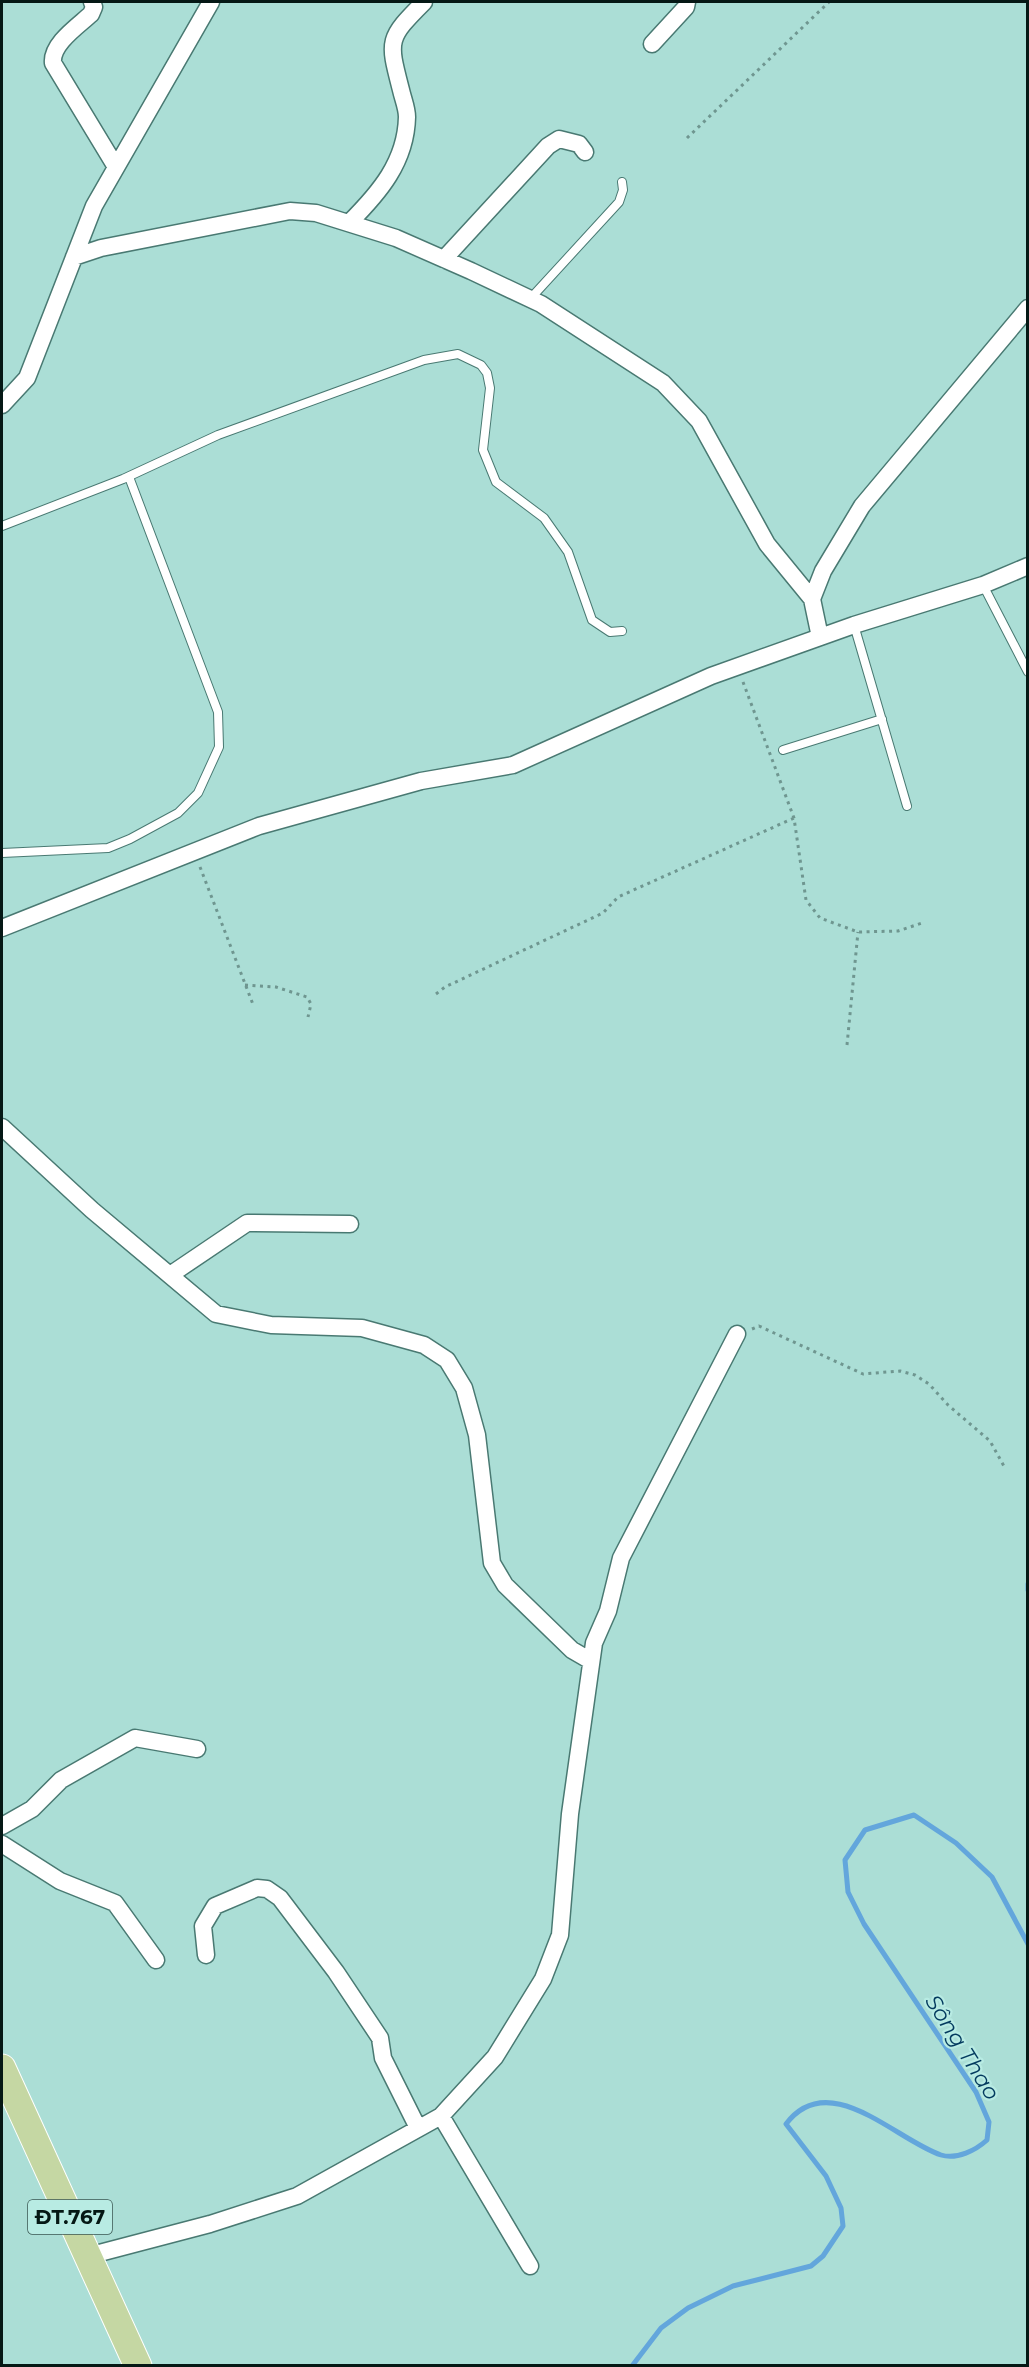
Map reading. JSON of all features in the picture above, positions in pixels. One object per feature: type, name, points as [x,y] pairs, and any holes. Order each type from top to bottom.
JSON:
[{"type":"main road","name":"ĐT.767","points":[[2,2068],[138,2366]]},
{"type":"street","points":[[92,2],[94,7],[91,14],[56,47],[52,63],[116,167]]},
{"type":"street","points":[[2,405],[27,378],[94,206],[211,2]]},
{"type":"street","points":[[349,223],[376,196],[397,164],[405,141],[407,115],[390,51],[399,27],[424,2]]},
{"type":"street","points":[[652,44],[686,7],[687,2]]},
{"type":"street","points":[[444,259],[548,146],[559,139],[579,144],[585,152]]},
{"type":"street","points":[[74,257],[101,248],[290,211],[316,213],[396,238],[530,299],[663,382],[699,422],[767,544],[812,599],[820,637]]},
{"type":"street","points":[[812,599],[823,571],[862,506],[1028,308]]},
{"type":"street","points":[[2,928],[259,826],[409,784],[513,765],[737,667],[854,625],[983,585],[1028,566]]},
{"type":"street","points":[[2,1128],[216,1314],[271,1325],[362,1328],[424,1345],[447,1360],[464,1388],[477,1435],[492,1563],[513,1593],[572,1650],[591,1660]]},
{"type":"street","points":[[170,1275],[247,1223],[350,1224]]},
{"type":"street","points":[[88,2256],[210,2224],[297,2196],[441,2116],[495,2056],[543,1979],[560,1935],[570,1814],[591,1660],[594,1643],[608,1611],[621,1558],[737,1334]]},
{"type":"street","points":[[2,1826],[32,1809],[61,1780],[135,1738],[197,1749]]},
{"type":"street","points":[[2,1844],[60,1881],[115,1903],[156,1959]]},
{"type":"street","points":[[206,1955],[203,1926],[215,1906],[257,1888],[267,1888],[280,1898],[336,1972],[380,2038],[383,2058],[418,2128]]},
{"type":"street","points":[[441,2116],[530,2266]]},
{"type":"lane","points":[[530,299],[619,202],[624,190],[622,182]]},
{"type":"lane","points":[[2,526],[129,477],[218,435],[424,360],[458,354],[481,365],[487,374],[490,388],[483,450],[496,482],[544,518],[568,552],[592,620],[610,632],[622,631]]},
{"type":"lane","points":[[2,853],[108,848],[130,839],[178,813],[198,793],[219,747],[218,712],[129,477]]},
{"type":"lane","points":[[983,585],[1028,672]]},
{"type":"lane","points":[[854,625],[907,806]]},
{"type":"lane","points":[[783,750],[882,719]]},
{"type":"path","points":[[687,138],[829,2]]},
{"type":"path","points":[[737,667],[794,818],[806,900],[820,918],[858,932],[898,931],[926,922]]},
{"type":"path","points":[[436,994],[445,987],[603,913],[618,897],[794,818]]},
{"type":"path","points":[[195,852],[254,1007]]},
{"type":"path","points":[[847,1046],[858,932]]},
{"type":"path","points":[[245,985],[276,987],[307,997],[311,1004],[308,1017]]},
{"type":"path","points":[[737,1334],[759,1326],[863,1374],[900,1371],[915,1375],[928,1384],[948,1405],[990,1441],[1005,1468]]},
{"type":"waterway","name":"Sông Thao","points":[[1028,1584],[1028,1590]]},
{"type":"waterway","name":"Sông Thao","points":[[632,2366],[661,2328],[688,2308],[733,2286],[811,2266],[823,2256],[843,2226],[841,2208],[826,2176],[786,2124],[803,2108],[822,2103],[842,2105],[863,2112],[941,2155],[953,2156],[966,2153],[987,2140],[989,2122],[976,2092],[864,1924],[848,1892],[845,1860],[865,1830],[914,1815],[956,1843],[992,1877],[1028,1944]]}]
